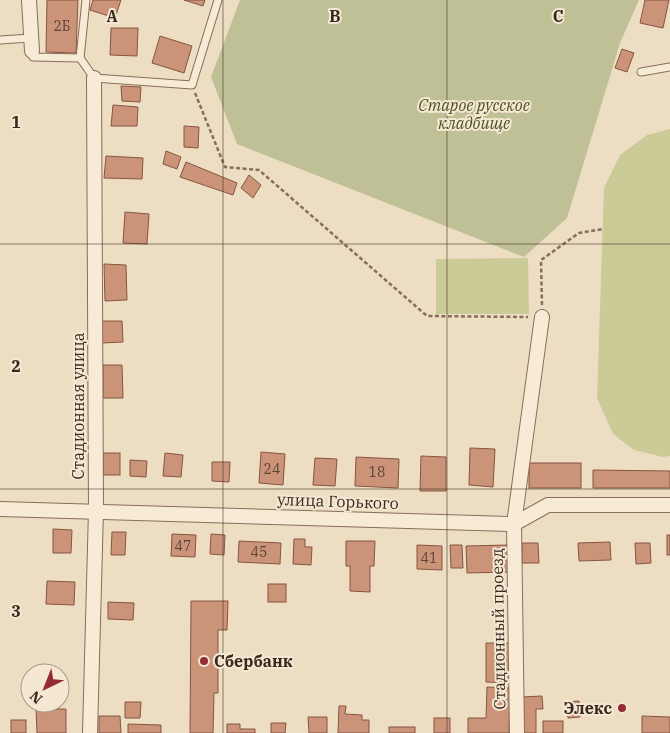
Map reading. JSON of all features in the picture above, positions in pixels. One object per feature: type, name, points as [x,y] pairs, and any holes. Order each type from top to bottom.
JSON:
[{"type":"street","points":[[29,0],[31,45]]},
{"type":"street","name":"Стадионная улица","points":[[90,733],[96,510],[94,78]]},
{"type":"street","name":"Стадионный проезд","points":[[516,733],[514,524],[542,317]]},
{"type":"street","points":[[514,524],[548,505],[670,505]]},
{"type":"street","name":"улица Горького","points":[[0,509],[96,510],[514,524]]},
{"type":"lane","points":[[86,0],[80,58],[94,78],[192,85],[218,0]]},
{"type":"lane","points":[[0,40],[31,45],[33,57],[80,58]]},
{"type":"lane","points":[[642,72],[670,68]]},
{"type":"path","points":[[192,85],[225,166],[259,170],[427,316],[542,317],[541,260],[579,233],[603,229]]},
{"type":"green space","name":"Старое русское кладбище","points":[[240,0],[639,0],[620,43],[567,218],[524,257],[237,144],[211,77]]},
{"type":"green space","points":[[670,129],[670,456],[663,457],[634,450],[613,434],[597,398],[604,188],[620,155],[647,135]]},
{"type":"green space","points":[[528,258],[529,314],[436,314],[436,259]]},
{"type":"building","points":[[47,0],[78,0],[76,53],[46,52]]},
{"type":"building","points":[[93,0],[121,0],[115,18],[90,10]]},
{"type":"building","points":[[184,0],[205,0],[203,6]]},
{"type":"building","points":[[645,0],[669,0],[663,28],[640,23]]},
{"type":"building","points":[[111,28],[138,28],[137,56],[110,55]]},
{"type":"building","points":[[160,36],[192,46],[184,73],[152,63]]},
{"type":"building","points":[[622,49],[634,53],[627,72],[615,68]]},
{"type":"building","points":[[121,86],[141,87],[140,102],[122,101]]},
{"type":"building","points":[[113,105],[138,107],[137,126],[111,126]]},
{"type":"building","points":[[184,126],[199,127],[198,148],[184,147]]},
{"type":"building","points":[[166,151],[181,157],[177,169],[163,164]]},
{"type":"building","points":[[106,156],[143,158],[142,179],[104,178]]},
{"type":"building","points":[[186,162],[237,183],[233,195],[180,177]]},
{"type":"building","points":[[249,175],[261,185],[253,198],[241,188]]},
{"type":"building","points":[[125,212],[149,214],[147,244],[123,243]]},
{"type":"building","points":[[104,264],[126,265],[127,300],[105,301]]},
{"type":"building","points":[[101,321],[122,321],[123,342],[102,343]]},
{"type":"building","points":[[103,365],[122,365],[123,398],[103,398]]},
{"type":"building","points":[[470,448],[495,449],[493,487],[469,485]]},
{"type":"building","points":[[261,452],[285,454],[283,485],[259,483]]},
{"type":"building","points":[[103,453],[120,453],[120,475],[103,475]]},
{"type":"building","points":[[165,453],[183,455],[181,477],[163,476]]},
{"type":"building","points":[[421,456],[446,457],[446,491],[420,491]]},
{"type":"building","points":[[356,457],[399,459],[398,488],[355,486]]},
{"type":"building","points":[[315,458],[337,459],[335,486],[313,485]]},
{"type":"building","points":[[130,460],[147,461],[146,477],[130,476]]},
{"type":"building","points":[[212,462],[230,462],[229,482],[212,481]]},
{"type":"building","points":[[529,463],[581,463],[581,488],[529,488]]},
{"type":"building","points":[[593,470],[670,471],[670,488],[593,488]]},
{"type":"building","points":[[53,529],[72,530],[71,553],[53,553]]},
{"type":"building","points":[[112,532],[126,532],[125,555],[111,555]]},
{"type":"building","points":[[172,534],[196,535],[195,557],[171,556]]},
{"type":"building","points":[[211,534],[225,535],[224,555],[210,554]]},
{"type":"building","points":[[667,535],[670,535],[670,555],[667,555]]},
{"type":"building","points":[[294,539],[305,539],[305,547],[312,547],[311,565],[293,564]]},
{"type":"building","points":[[239,541],[281,543],[280,564],[238,562]]},
{"type":"building","points":[[346,541],[375,541],[374,566],[370,566],[370,592],[350,591],[350,566],[346,566]]},
{"type":"building","points":[[610,542],[611,560],[579,561],[578,543]]},
{"type":"building","points":[[522,543],[538,543],[539,563],[522,563]]},
{"type":"building","points":[[635,543],[650,543],[651,563],[636,564]]},
{"type":"building","points":[[417,545],[442,546],[442,570],[417,569]]},
{"type":"building","points":[[450,545],[462,545],[463,568],[451,568]]},
{"type":"building","points":[[508,545],[509,572],[467,573],[466,546]]},
{"type":"building","points":[[47,581],[75,582],[74,605],[46,604]]},
{"type":"building","points":[[268,584],[286,584],[286,602],[268,602]]},
{"type":"building","name":"Сбербанк","points":[[191,601],[228,601],[227,630],[218,630],[218,693],[214,693],[213,733],[190,733]]},
{"type":"building","points":[[108,602],[134,603],[133,620],[108,619]]},
{"type":"building","points":[[486,643],[511,643],[511,683],[486,682]]},
{"type":"building","points":[[487,687],[510,688],[509,733],[468,733],[468,718],[486,718]]},
{"type":"building","points":[[542,696],[543,709],[536,709],[536,733],[523,733],[522,697]]},
{"type":"building","points":[[579,701],[580,717],[568,718],[566,702]]},
{"type":"building","points":[[125,702],[141,702],[140,718],[125,718]]},
{"type":"building","points":[[339,706],[346,706],[345,714],[362,715],[362,720],[369,720],[369,733],[338,733]]},
{"type":"building","points":[[36,713],[66,713],[66,733],[37,733]]},
{"type":"building","points":[[99,716],[120,716],[121,733],[99,733]]},
{"type":"building","points":[[642,716],[670,717],[670,733],[642,733]]},
{"type":"building","points":[[308,717],[327,717],[327,733],[309,733]]},
{"type":"building","points":[[434,718],[450,718],[450,733],[434,733]]},
{"type":"building","points":[[11,720],[26,720],[26,733],[11,733]]},
{"type":"building","points":[[543,721],[563,721],[563,733],[543,733]]},
{"type":"building","points":[[271,723],[286,723],[285,733],[271,733]]},
{"type":"building","points":[[128,724],[161,725],[161,733],[128,733]]},
{"type":"building","points":[[227,724],[240,724],[240,729],[255,729],[255,733],[227,733]]},
{"type":"building","points":[[389,727],[415,727],[415,733],[389,733]]},
{"type":"place","name":"Сбербанк","points":[[204,661]]},
{"type":"place","name":"Элекс","points":[[622,708]]}]
